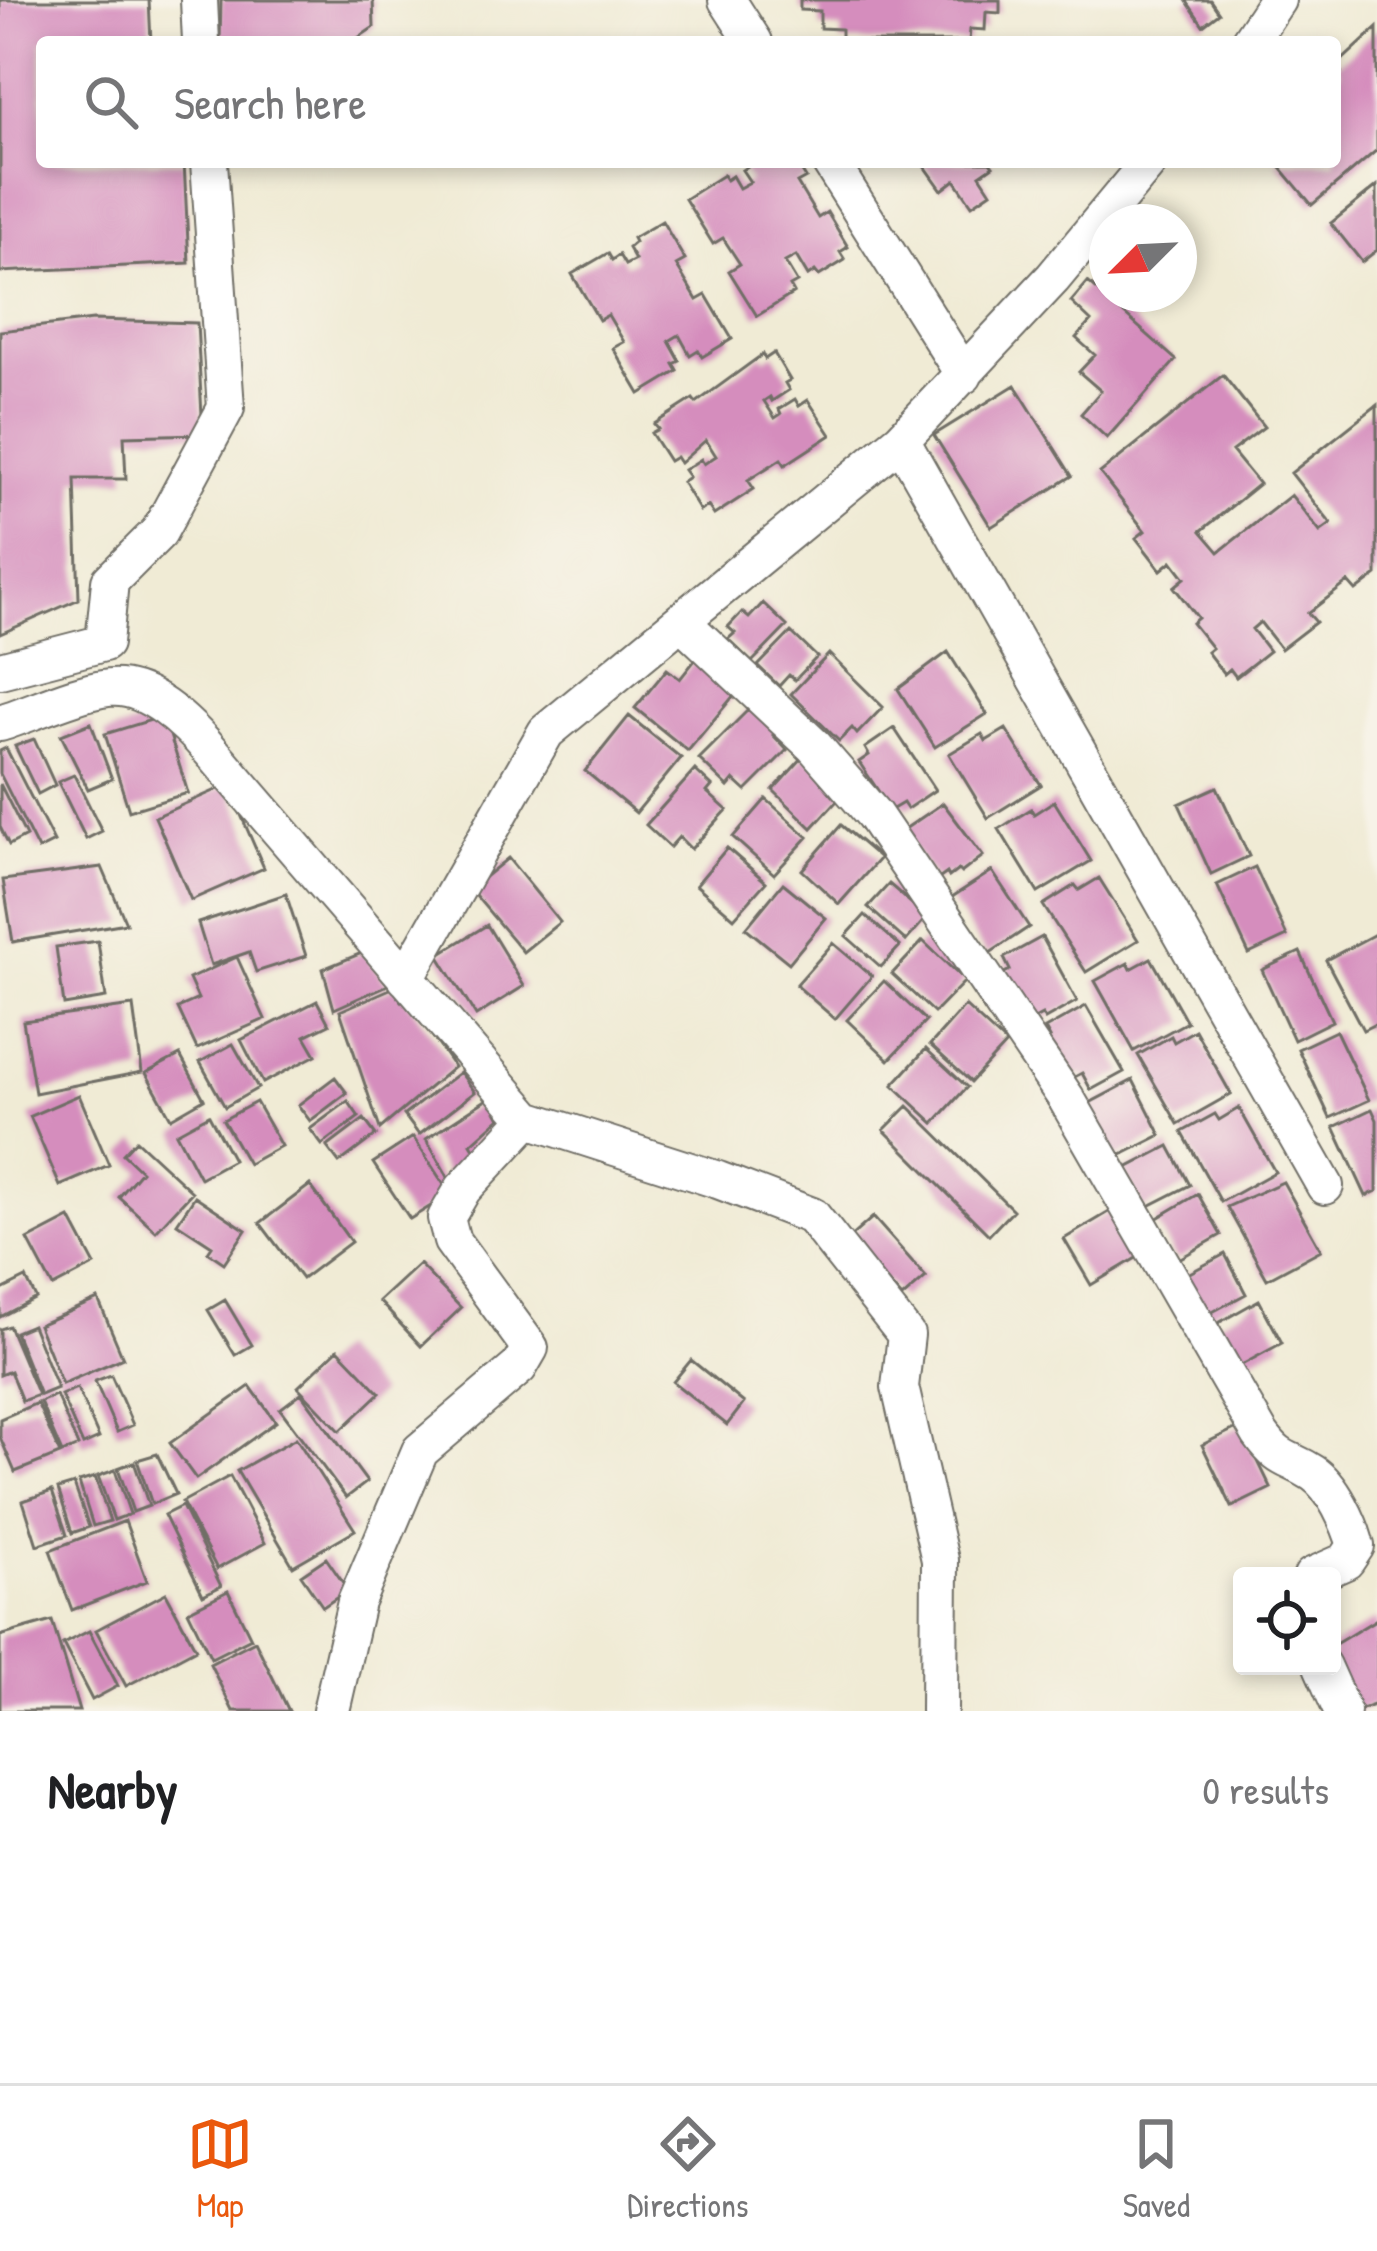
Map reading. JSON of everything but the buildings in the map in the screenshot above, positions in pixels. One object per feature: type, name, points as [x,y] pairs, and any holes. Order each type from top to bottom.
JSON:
[{"type":"street","points":[[199,0],[202,36]]},
{"type":"street","points":[[727,0],[750,36]]},
{"type":"street","points":[[1253,36],[1277,0]]},
{"type":"street","points":[[0,670],[104,643],[110,581],[159,532],[226,408],[209,168]]},
{"type":"street","points":[[834,168],[964,375]]},
{"type":"street","points":[[406,978],[546,732],[902,440],[1144,168]]},
{"type":"street","points":[[902,440],[1325,1186]]},
{"type":"street","points":[[682,622],[814,746],[874,814],[1066,1099],[1260,1434],[1276,1456],[1316,1474],[1351,1526],[1356,1546],[1346,1561],[1332,1567]]},
{"type":"street","points":[[0,723],[112,687],[156,701],[185,721],[528,1119],[718,1180],[812,1216],[906,1336],[900,1387],[940,1560],[939,1711]]},
{"type":"street","points":[[331,1711],[356,1602],[420,1450],[519,1366],[530,1348],[452,1241],[446,1218],[463,1189],[528,1119]]},
{"type":"street","points":[[1326,1675],[1342,1711]]}]
